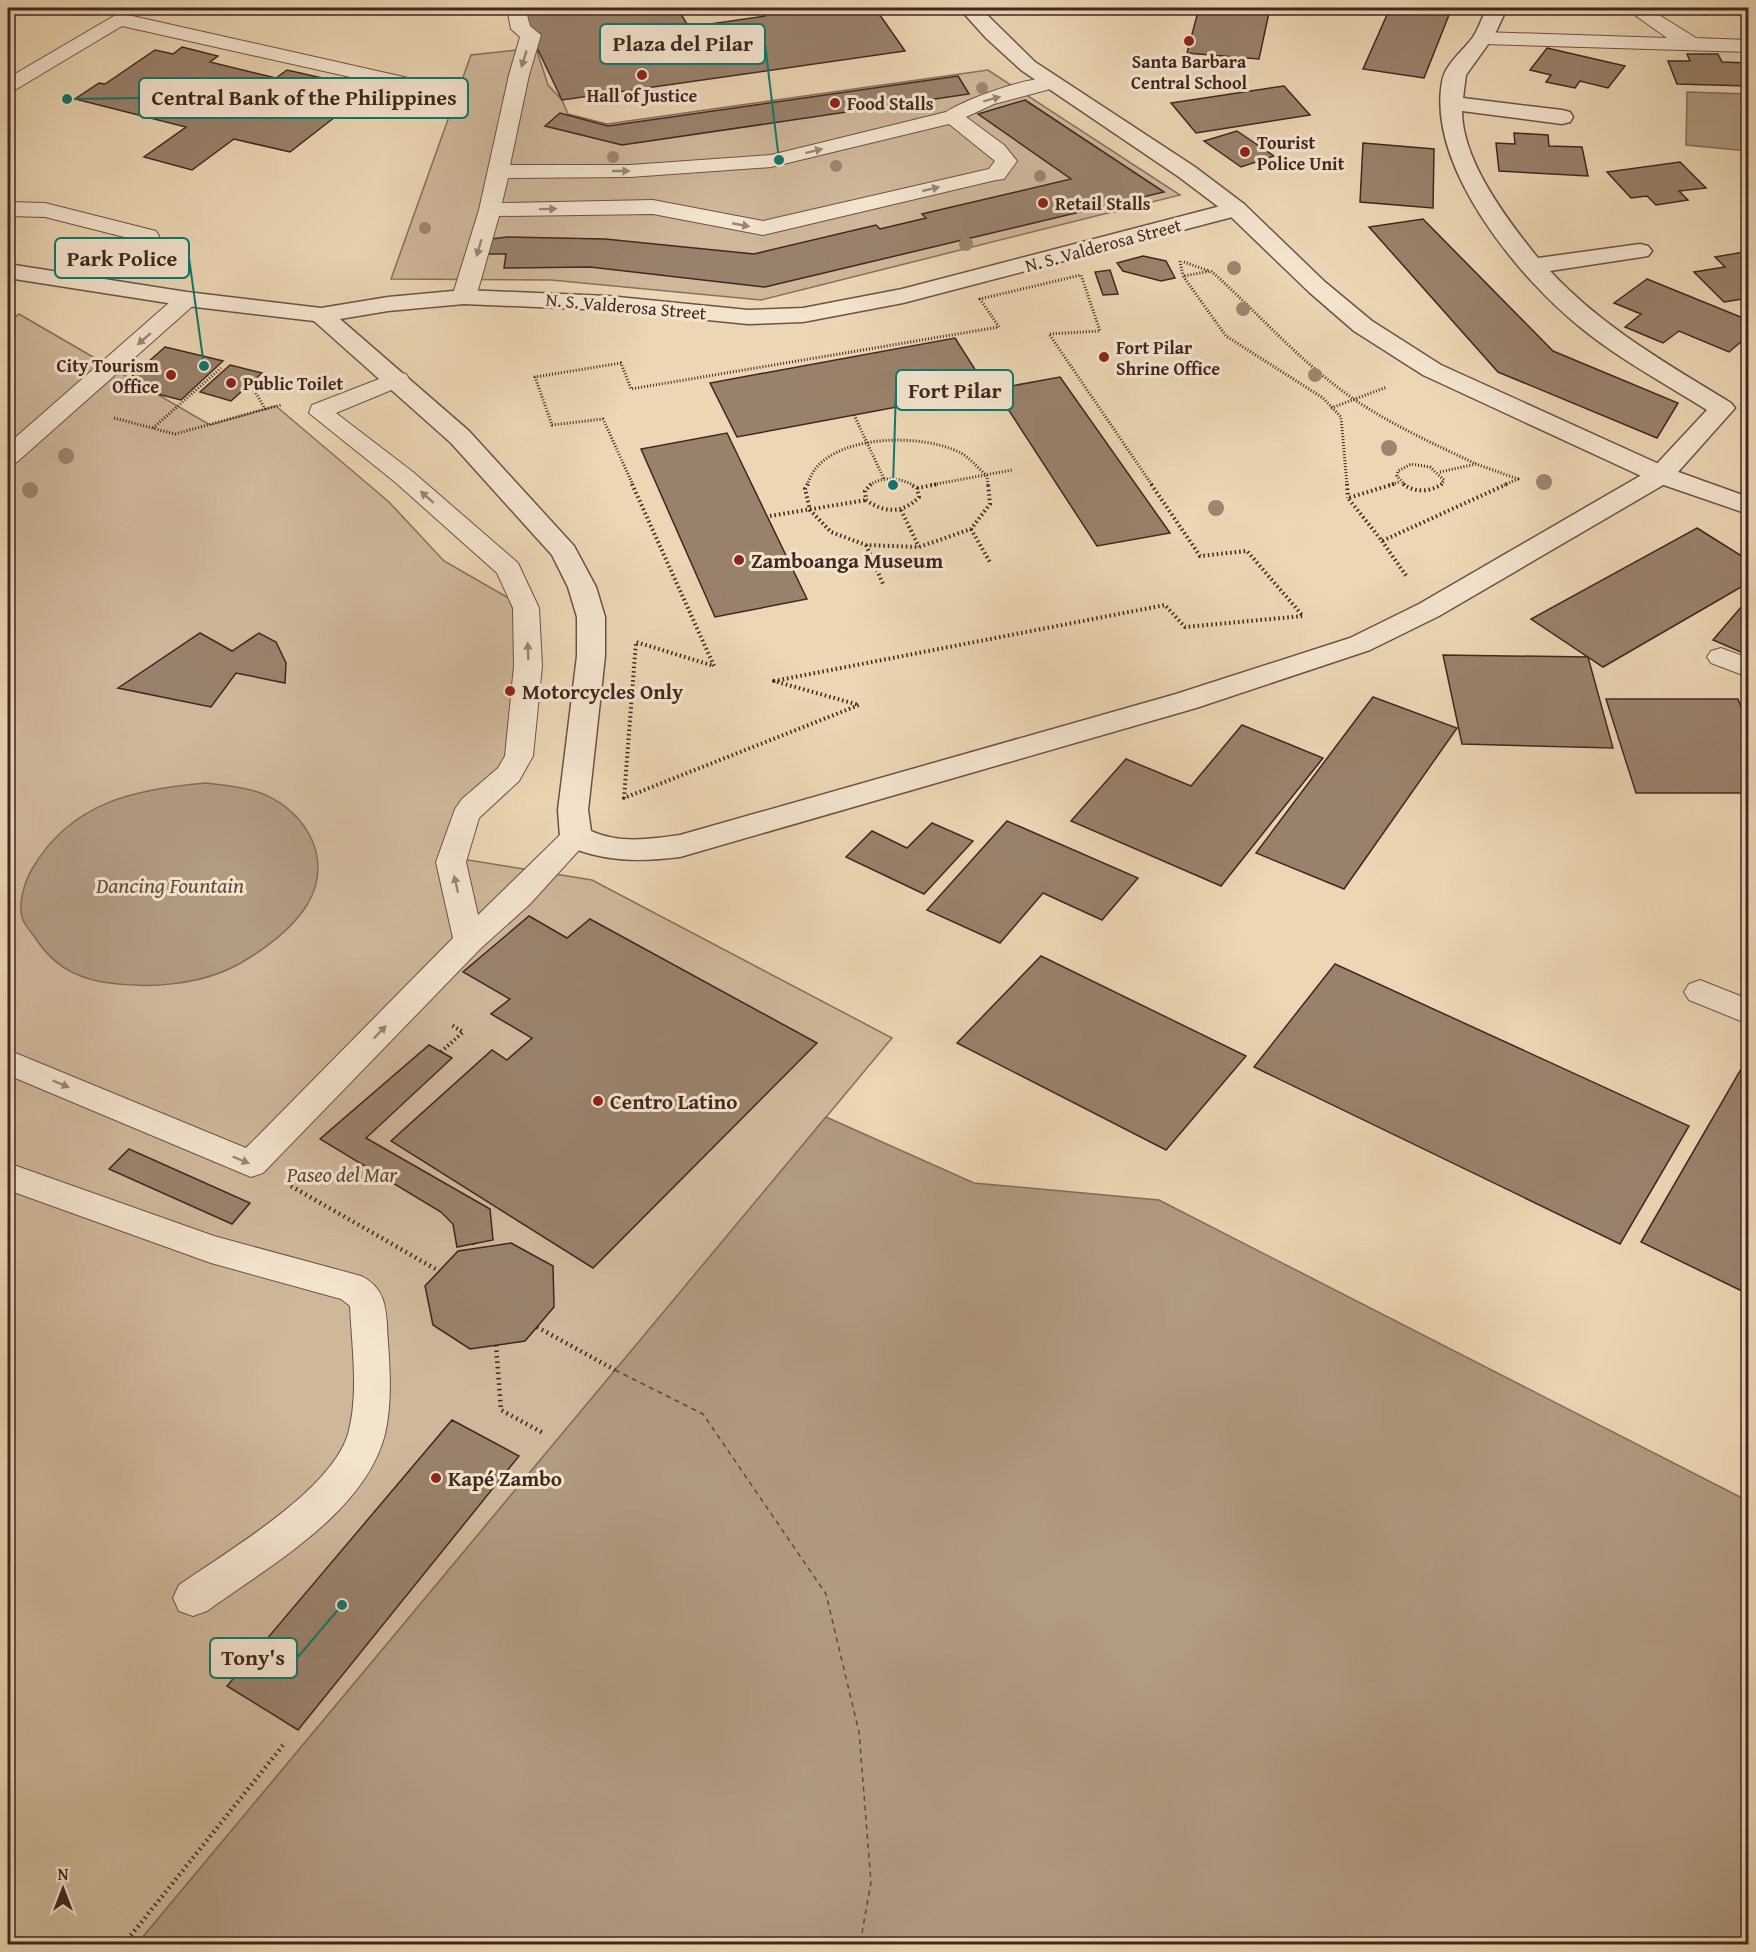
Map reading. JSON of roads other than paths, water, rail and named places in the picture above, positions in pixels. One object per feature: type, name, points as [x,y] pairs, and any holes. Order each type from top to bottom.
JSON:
[{"type":"street","points":[[969,8],[993,34],[1051,83],[1187,172],[1236,209],[1317,287],[1363,326],[1432,370],[1661,475],[1749,506]]},
{"type":"street","points":[[1497,8],[1482,38],[1464,60],[1453,80],[1452,103],[1456,141],[1492,214],[1532,266],[1612,341],[1722,408],[1749,405]]},
{"type":"street","points":[[1452,103],[1562,117]]},
{"type":"street","name":"N. S. Valderosa Street","points":[[8,271],[187,299],[321,315],[388,304],[465,297],[608,303],[748,317],[803,315],[903,296],[1236,209]]},
{"type":"street","points":[[1532,266],[1640,251]]},
{"type":"street","points":[[321,315],[397,379],[460,437],[564,552],[582,587],[591,617],[591,656],[573,810],[576,837],[600,849],[622,851],[681,846],[1265,677],[1360,644],[1429,610],[1661,475],[1722,408]]},
{"type":"lane","points":[[465,297],[499,172],[519,75],[531,35],[521,29],[516,8]]},
{"type":"lane","points":[[1635,8],[1690,44]]},
{"type":"lane","points":[[8,86],[124,13],[404,83]]},
{"type":"lane","points":[[1482,38],[1749,46]]},
{"type":"lane","points":[[499,172],[630,171],[771,161],[953,117],[965,108],[978,103],[1051,83]]},
{"type":"lane","points":[[489,210],[653,207],[763,228],[996,174],[1006,161],[996,150],[953,117]]},
{"type":"lane","points":[[8,209],[45,210],[148,236]]},
{"type":"lane","points":[[8,457],[187,299]]},
{"type":"lane","points":[[397,379],[339,400],[321,410],[321,413],[404,477],[509,568],[526,608],[528,666],[519,756],[509,774],[468,811],[459,829],[451,862],[469,941]]},
{"type":"lane","points":[[1721,657],[1749,668]]},
{"type":"lane","points":[[8,1062],[251,1164],[469,941],[519,896],[576,837]]},
{"type":"lane","points":[[1700,992],[1749,1012]]},
{"type":"lane","points":[[8,1176],[211,1249],[347,1284],[360,1292],[368,1302],[370,1413],[366,1437],[354,1466],[333,1492],[306,1515],[194,1598]]},
{"type":"water","points":[[1687,92],[1748,94],[1748,151],[1686,145]]},
{"type":"water","name":"Dancing Fountain","points":[[206,783],[246,789],[269,797],[299,819],[309,834],[316,851],[318,868],[315,887],[307,905],[293,923],[268,945],[239,964],[207,977],[172,984],[136,985],[102,982],[71,972],[47,954],[27,927],[21,911],[27,880],[48,846],[66,828],[85,814],[107,803],[154,790]]},
{"type":"water","points":[[826,1117],[974,1183],[1159,1200],[1748,1501],[1748,1944],[137,1944]]},
{"type":"place","name":"Santa Barbara Central School","points":[[1189,41]]},
{"type":"place","name":"Hall of Justice","points":[[642,75]]},
{"type":"place","name":"Central Bank of the Philippines","points":[[67,99]]},
{"type":"place","name":"Food Stalls","points":[[835,103]]},
{"type":"place","name":"Tourist Police Unit","points":[[1245,152]]},
{"type":"place","name":"Plaza del Pilar","points":[[779,160]]},
{"type":"place","name":"Retail Stalls","points":[[1043,203]]},
{"type":"place","name":"Fort Pilar Shrine Office","points":[[1104,357]]},
{"type":"place","name":"Park Police","points":[[204,366]]},
{"type":"place","name":"City Tourism Office","points":[[171,375]]},
{"type":"place","name":"Public Toilet","points":[[231,383]]},
{"type":"place","name":"Fort Pilar","points":[[893,485]]},
{"type":"place","name":"Zamboanga Museum","points":[[739,560]]},
{"type":"place","name":"Motorcycles Only","points":[[510,691]]},
{"type":"place","name":"Centro Latino","points":[[598,1101]]},
{"type":"place","name":"Kapé Zambo","points":[[436,1478]]},
{"type":"place","name":"Tony's","points":[[342,1605]]},
{"type":"park label","name":"Paseo del Mar","points":[[342,1174]]}]
